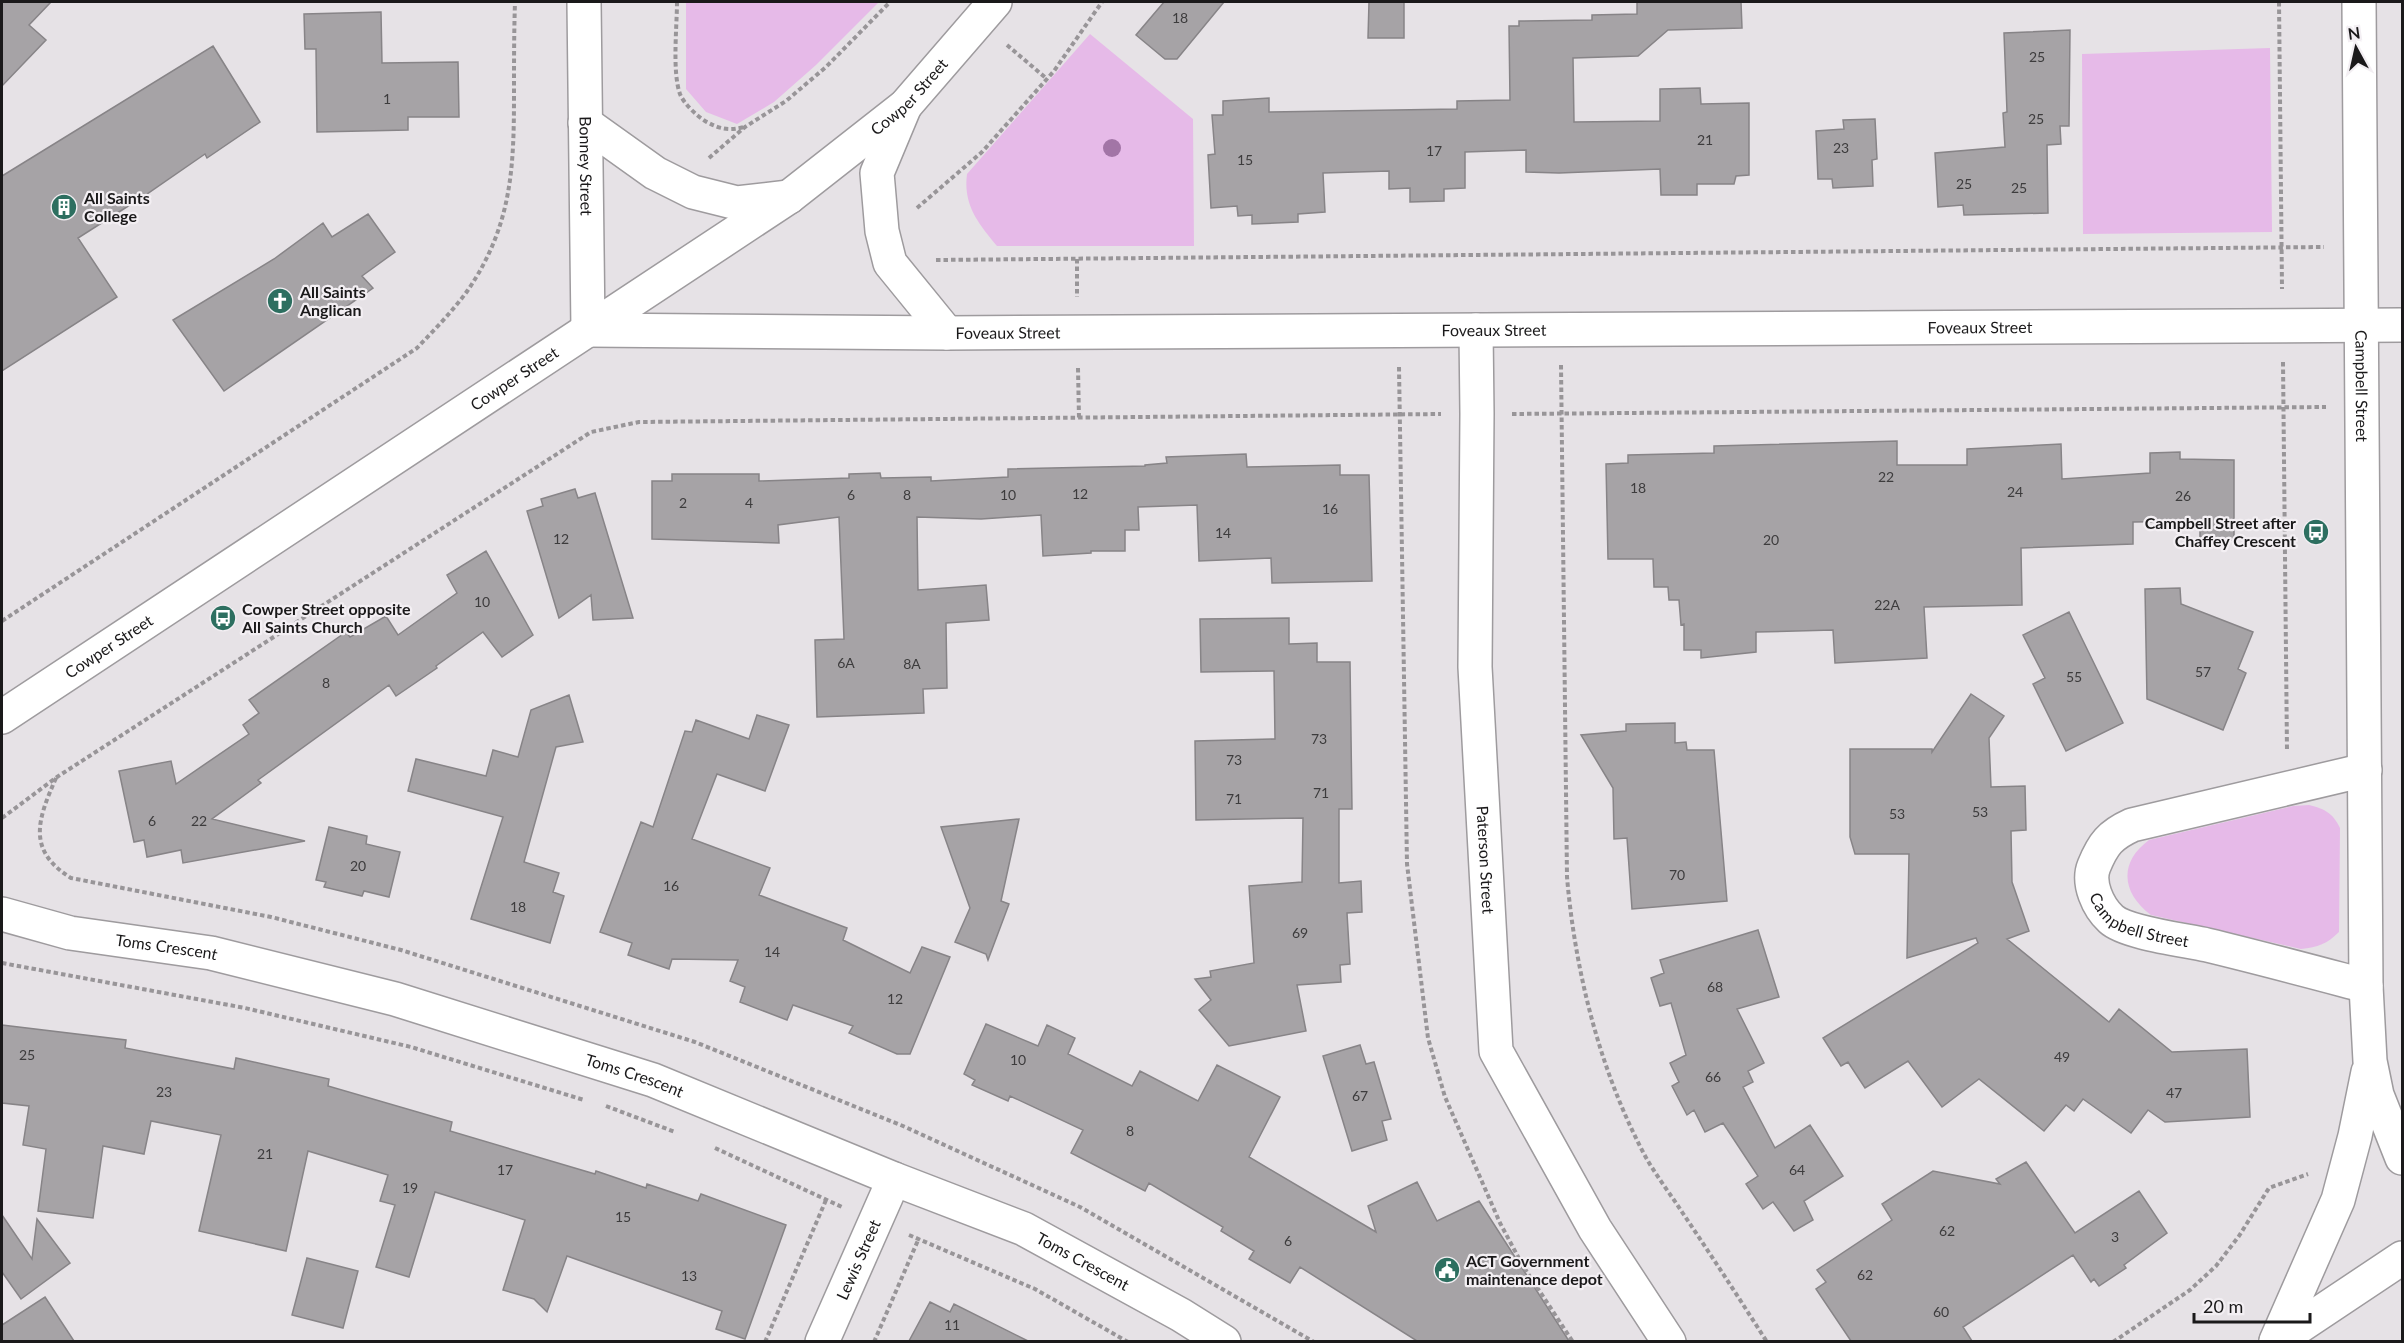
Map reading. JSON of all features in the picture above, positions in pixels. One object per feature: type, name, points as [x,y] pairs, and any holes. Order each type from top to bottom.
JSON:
[{"type":"street","name":"Bonney Street","points":[[584,2],[588,330]]},
{"type":"street","name":"Cowper Street","points":[[2,717],[789,197],[905,106],[995,2]]},
{"type":"street","name":"Campbell Street","points":[[2359,2],[2366,986],[2370,1061],[2377,1095],[2403,1158]]},
{"type":"street","points":[[905,106],[877,173],[884,238],[890,263],[947,333]]},
{"type":"street","points":[[585,123],[655,173],[693,192],[737,203],[789,197]]},
{"type":"street","name":"Foveaux Street","points":[[588,330],[947,333],[2403,325]]},
{"type":"street","name":"Paterson Street","points":[[1476,330],[1478,414],[1475,667],[1496,1051],[1595,1229],[1669,1341]]},
{"type":"street","name":"Campbell Street","points":[[2365,770],[2132,825],[2115,832],[2101,849],[2090,876],[2099,905],[2112,921],[2133,929],[2366,986]]},
{"type":"street","name":"Toms Crescent","points":[[3,912],[70,933],[211,953],[395,999],[653,1080],[894,1179],[1024,1229],[1171,1309],[1224,1341]]},
{"type":"street","name":"Campbell Street","points":[[2276,1341],[2338,1200],[2355,1136],[2370,1061]]},
{"type":"street","name":"Lewis Street","points":[[822,1341],[894,1179]]},
{"type":"street","points":[[2276,1341],[2403,1258]]},
{"type":"path","points":[[2,621],[417,348],[462,297],[489,253],[509,195],[514,135],[515,2]]},
{"type":"path","points":[[676,2],[676,69],[680,95],[696,115],[714,126],[729,131],[745,127]]},
{"type":"path","points":[[693,192],[697,168],[745,127],[786,101],[826,67],[890,2]]},
{"type":"path","points":[[884,238],[982,152],[1054,71],[1102,2]]},
{"type":"path","points":[[936,260],[2282,248],[2279,2]]},
{"type":"path","points":[[1561,330],[1567,877],[1570,916],[1584,986],[1596,1033],[1620,1103],[1643,1153],[1767,1341]]},
{"type":"path","points":[[1398,331],[1407,864],[1428,1038],[1445,1097],[1500,1223],[1523,1266],[1573,1341]]},
{"type":"path","points":[[2,818],[57,777],[591,432],[639,422],[2283,407],[2287,788]]},
{"type":"path","points":[[2,963],[256,1010],[411,1047],[593,1103]]},
{"type":"path","points":[[604,1106],[677,1132]]},
{"type":"path","points":[[708,1145],[875,1222],[919,1238],[1035,1289],[1128,1341]]},
{"type":"path","points":[[2113,1341],[2190,1290],[2216,1266],[2239,1236],[2269,1188]]},
{"type":"path","points":[[765,1341],[826,1200]]},
{"type":"path","points":[[874,1341],[919,1238]]},
{"type":"shaded area","points":[[686,2],[879,2],[816,65],[774,102],[737,124],[706,112],[686,89]]},
{"type":"shaded area","points":[[1090,34],[1193,119],[1194,246],[997,246],[973,213],[967,195],[967,174]]},
{"type":"shaded area","points":[[2270,48],[2272,232],[2083,234],[2082,54]]},
{"type":"shaded area","points":[[2309,805],[2328,812],[2340,828],[2339,932],[2326,942],[2301,949],[2151,915],[2141,906],[2129,888],[2128,868],[2132,858],[2149,840],[2293,806]]},
{"type":"building","points":[[2,2],[51,2],[29,25],[46,40],[2,86]]},
{"type":"building","points":[[1164,2],[1224,2],[1177,59],[1165,59],[1136,35]]},
{"type":"building","points":[[1369,2],[1404,2],[1404,38],[1368,38]]},
{"type":"building","points":[[1637,2],[1741,2],[1742,28],[1668,30],[1638,56],[1573,58],[1574,122],[1660,121],[1660,89],[1700,88],[1701,104],[1749,103],[1749,175],[1736,176],[1734,184],[1697,184],[1697,195],[1661,195],[1660,169],[1526,172],[1526,150],[1465,152],[1465,188],[1444,189],[1444,201],[1410,202],[1410,188],[1389,189],[1389,171],[1323,173],[1325,212],[1298,214],[1298,222],[1252,224],[1252,215],[1238,216],[1237,206],[1211,208],[1208,155],[1215,154],[1212,115],[1223,115],[1223,101],[1269,98],[1269,112],[1457,109],[1457,101],[1510,100],[1509,26],[1519,26],[1519,21],[1592,20],[1592,15],[1637,14]]},
{"type":"building","points":[[381,12],[382,63],[458,62],[459,117],[408,117],[408,130],[317,132],[316,49],[305,49],[304,14]]},
{"type":"building","points":[[2070,30],[2069,126],[2060,126],[2061,144],[2047,145],[2048,213],[1964,215],[1963,205],[1938,207],[1935,153],[2005,147],[2003,113],[2007,112],[2004,33]]},
{"type":"building","name":"All Saints College","points":[[213,46],[260,122],[207,158],[205,154],[78,238],[117,297],[2,371],[2,176]]},
{"type":"building","points":[[1875,119],[1877,159],[1872,160],[1873,186],[1833,188],[1832,179],[1818,179],[1816,131],[1844,129],[1843,120]]},
{"type":"building","name":"All Saints Anglican","points":[[368,214],[395,252],[362,276],[373,288],[224,391],[173,320],[274,259],[323,223],[332,237]]},
{"type":"building","points":[[1897,441],[1897,465],[1967,465],[1967,449],[2061,444],[2062,479],[2150,473],[2150,453],[2180,452],[2180,459],[2234,460],[2234,540],[2200,540],[2200,521],[2133,522],[2133,544],[2021,548],[2022,605],[1924,607],[1927,658],[1835,663],[1833,630],[1756,632],[1756,652],[1701,658],[1701,650],[1684,650],[1684,624],[1681,625],[1679,600],[1669,600],[1668,587],[1654,587],[1653,559],[1608,559],[1606,464],[1628,463],[1628,455],[1714,453],[1714,446]]},
{"type":"building","points":[[1246,454],[1247,467],[1340,465],[1340,475],[1369,475],[1372,581],[1272,583],[1271,558],[1199,561],[1197,505],[1138,507],[1139,530],[1125,530],[1125,551],[1091,551],[1091,553],[1043,556],[1041,515],[981,519],[917,517],[918,590],[986,585],[989,620],[946,623],[947,688],[923,689],[924,713],[817,717],[815,640],[844,639],[839,517],[778,525],[779,543],[652,539],[652,481],[672,481],[672,474],[759,474],[759,481],[849,478],[849,474],[880,473],[881,478],[931,477],[931,481],[1008,477],[1008,469],[1145,466],[1167,463],[1166,457]]},
{"type":"building","points":[[575,489],[578,498],[595,493],[633,618],[593,620],[591,595],[559,618],[527,511],[543,506],[541,499]]},
{"type":"building","points":[[486,551],[533,635],[502,657],[483,632],[396,696],[389,685],[258,780],[261,783],[212,819],[305,841],[183,863],[181,850],[147,857],[144,840],[134,842],[119,771],[171,761],[176,784],[249,734],[243,725],[259,713],[249,700],[346,632],[350,637],[386,616],[398,635],[457,593],[447,575]]},
{"type":"building","points":[[2180,588],[2181,604],[2253,632],[2238,669],[2246,673],[2223,730],[2147,699],[2145,589]]},
{"type":"building","points":[[2069,612],[2123,723],[2066,751],[2033,684],[2045,678],[2023,635]]},
{"type":"building","points":[[1289,618],[1289,644],[1317,643],[1317,662],[1350,662],[1352,809],[1339,809],[1339,883],[1361,881],[1362,912],[1347,913],[1350,964],[1340,965],[1341,982],[1297,985],[1306,1031],[1229,1046],[1199,1010],[1211,1000],[1195,979],[1211,977],[1210,971],[1254,963],[1249,886],[1302,882],[1303,818],[1196,820],[1195,741],[1275,739],[1274,671],[1201,672],[1200,619]]},
{"type":"building","points":[[1971,694],[2004,716],[1989,738],[1991,787],[2025,786],[2026,830],[2011,831],[2012,882],[2029,931],[2007,939],[2109,1022],[2119,1009],[2172,1052],[2247,1049],[2250,1117],[2165,1122],[2148,1110],[2131,1133],[2083,1099],[2074,1111],[2066,1105],[2044,1131],[1979,1079],[1942,1107],[1908,1061],[1865,1088],[1848,1062],[1841,1066],[1823,1038],[1978,943],[1976,938],[1907,958],[1909,854],[1855,854],[1850,837],[1850,749],[1932,749],[1932,752]]},
{"type":"building","points":[[569,695],[583,742],[556,747],[524,862],[559,873],[553,892],[564,896],[550,943],[471,919],[503,817],[408,791],[416,759],[486,776],[493,750],[518,757],[531,710]]},
{"type":"building","points":[[757,715],[789,725],[765,791],[717,774],[692,839],[770,868],[759,895],[847,928],[843,940],[910,973],[922,947],[950,957],[910,1054],[897,1054],[849,1033],[853,1026],[793,1005],[787,1020],[740,1002],[745,987],[730,981],[738,960],[672,959],[669,969],[628,955],[632,943],[600,932],[641,822],[653,827],[685,731],[692,732],[696,720],[749,739]]},
{"type":"building","points":[[1675,723],[1675,743],[1686,742],[1687,750],[1714,750],[1727,901],[1632,909],[1627,838],[1614,839],[1613,788],[1581,735],[1626,731],[1626,724]]},
{"type":"building","points":[[1019,819],[1001,901],[1009,904],[988,960],[986,954],[955,942],[970,908],[941,827]]},
{"type":"building","points":[[329,827],[367,836],[366,844],[400,852],[389,897],[364,891],[362,896],[324,887],[326,882],[316,880]]},
{"type":"building","points":[[1758,930],[1779,997],[1737,1009],[1764,1063],[1748,1071],[1753,1082],[1743,1087],[1775,1148],[1810,1125],[1843,1176],[1804,1201],[1813,1220],[1794,1231],[1773,1202],[1763,1209],[1746,1184],[1758,1176],[1723,1123],[1705,1132],[1694,1110],[1687,1115],[1672,1086],[1679,1082],[1670,1063],[1686,1055],[1671,1003],[1660,1006],[1651,978],[1664,973],[1660,960]]},
{"type":"building","points":[[986,1024],[1038,1046],[1047,1025],[1075,1038],[1068,1054],[1132,1086],[1140,1071],[1198,1101],[1217,1065],[1280,1097],[1249,1157],[1376,1232],[1368,1206],[1417,1182],[1437,1221],[1479,1201],[1569,1341],[1417,1341],[1300,1267],[1290,1283],[1249,1259],[1254,1251],[1221,1231],[1223,1227],[1149,1183],[1145,1191],[1071,1153],[1083,1130],[1010,1096],[1008,1101],[972,1085],[975,1080],[964,1074]]},
{"type":"building","points":[[2,1025],[126,1040],[125,1048],[234,1069],[236,1058],[329,1079],[328,1086],[452,1122],[450,1131],[595,1174],[596,1171],[646,1188],[647,1184],[698,1201],[701,1194],[786,1225],[745,1339],[716,1329],[722,1311],[567,1256],[547,1312],[534,1299],[503,1290],[525,1220],[435,1192],[409,1277],[376,1267],[395,1205],[380,1201],[388,1175],[308,1151],[286,1251],[199,1231],[221,1135],[151,1121],[144,1154],[103,1146],[93,1218],[38,1211],[46,1149],[23,1145],[29,1106],[2,1103]]},
{"type":"building","points":[[1360,1045],[1366,1064],[1374,1062],[1391,1119],[1382,1121],[1387,1140],[1352,1151],[1323,1056]]},
{"type":"building","points":[[2026,1162],[2075,1233],[2139,1191],[2167,1233],[2124,1265],[2126,1268],[2099,1286],[2094,1279],[2091,1282],[2073,1255],[1963,1327],[1972,1341],[1851,1341],[1816,1289],[1826,1282],[1817,1270],[1892,1220],[1882,1204],[1933,1171],[2000,1184],[1996,1179]]},
{"type":"building","points":[[2,1215],[32,1259],[37,1219],[70,1263],[21,1299],[2,1272]]},
{"type":"building","points":[[307,1258],[358,1271],[343,1328],[292,1315]]},
{"type":"building","points":[[45,1297],[74,1341],[2,1341],[2,1325]]},
{"type":"building","points":[[930,1302],[950,1312],[954,1304],[1028,1341],[909,1341]]},
{"type":"place","name":"All Saints College","points":[[64,207]]},
{"type":"place","name":"All Saints Anglican","points":[[280,301]]},
{"type":"place","name":"Campbell Street after Chaffey Crescent","points":[[2316,532]]},
{"type":"place","name":"Cowper Street opposite All Saints Church","points":[[223,618]]},
{"type":"place","name":"ACT Government maintenance depot","points":[[1447,1270]]}]
